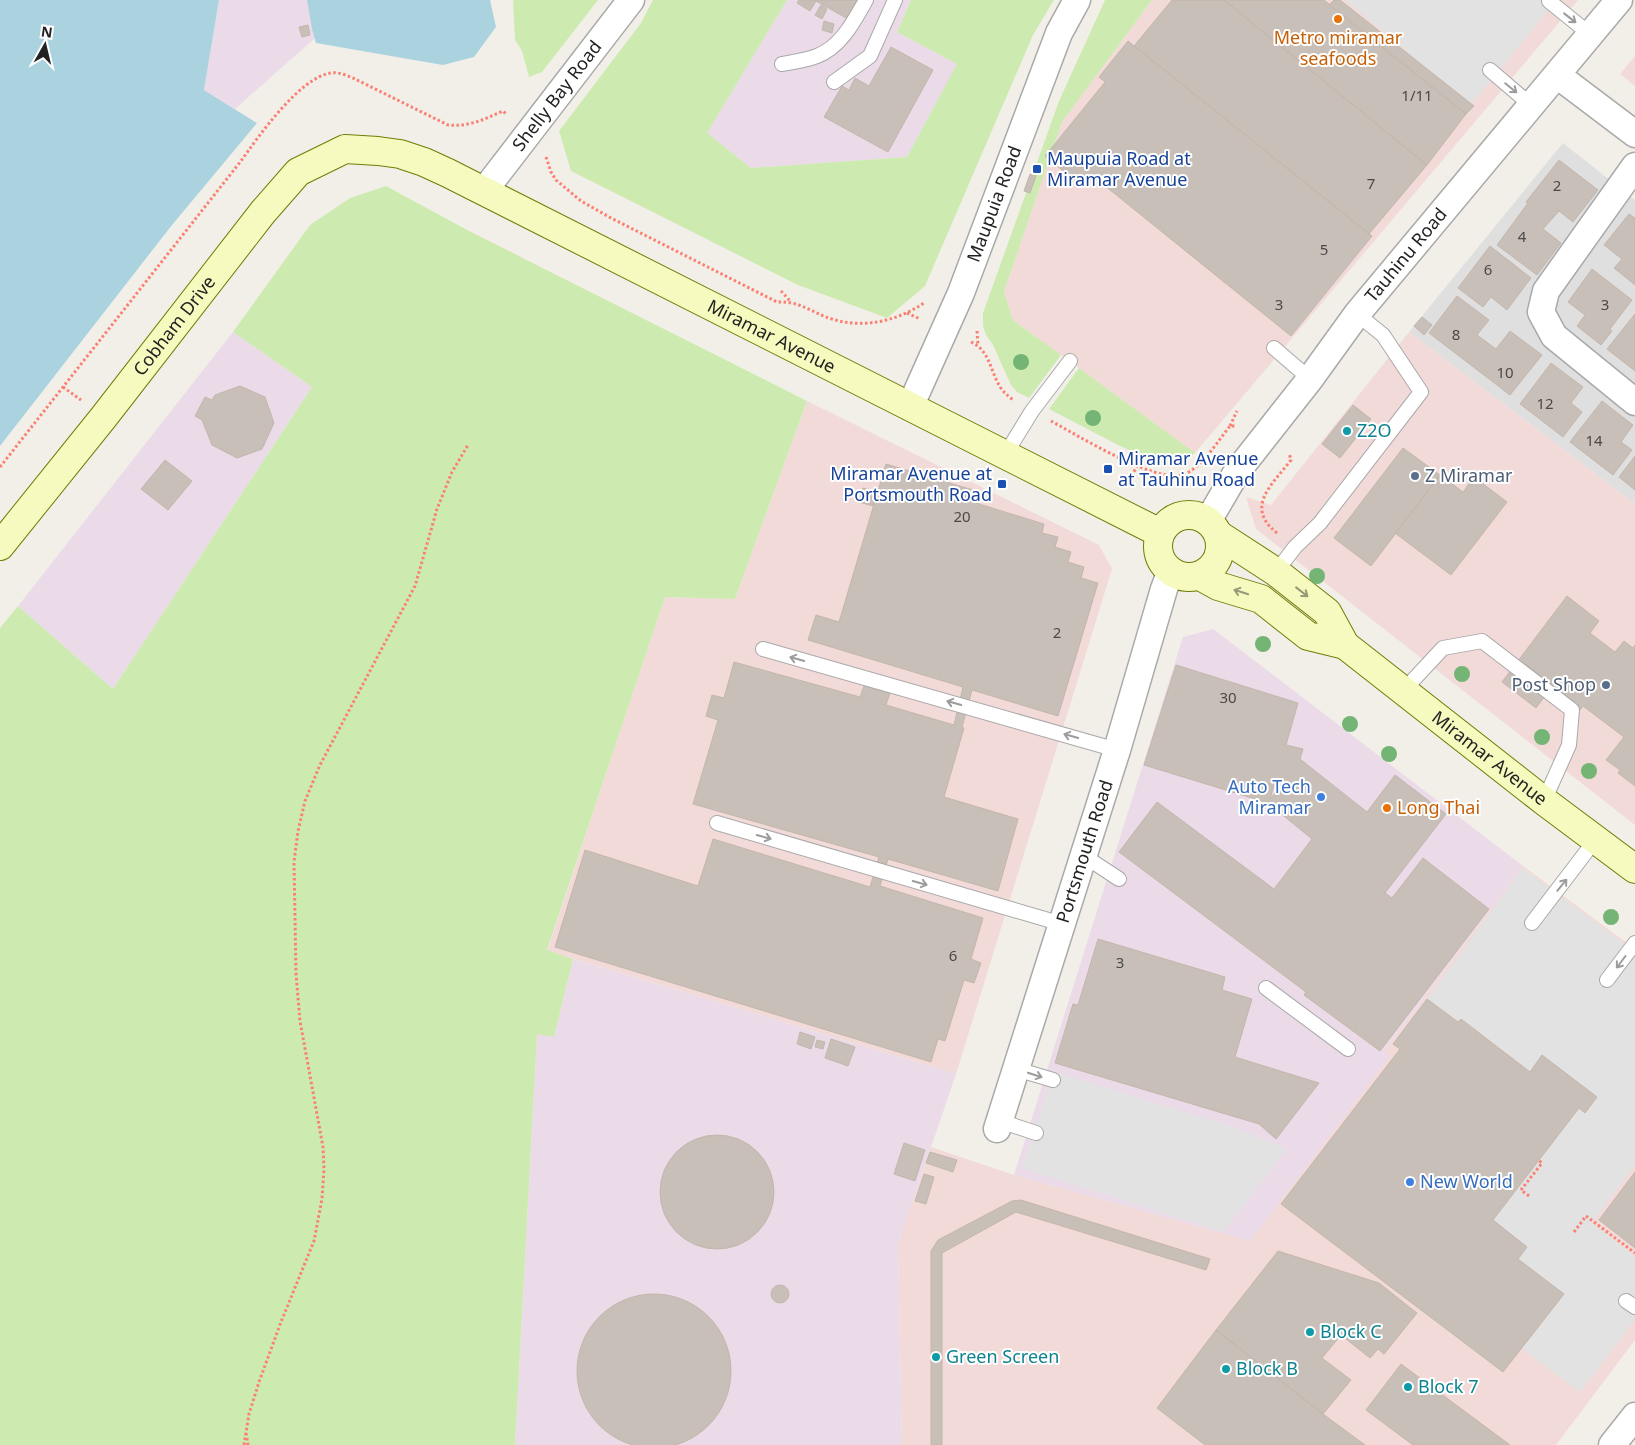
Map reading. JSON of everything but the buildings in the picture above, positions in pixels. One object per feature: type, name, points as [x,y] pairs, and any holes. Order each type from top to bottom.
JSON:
[{"type":"main road","name":"Cobham Drive","points":[[0,546],[97,426],[263,212],[298,172],[345,149],[378,151]]},
{"type":"main road","name":"Miramar Avenue","points":[[378,151],[400,154],[424,162],[484,191],[1160,533]]},
{"type":"main road","points":[[1190,514],[1213,528],[1220,548],[1218,559],[1210,570],[1200,576],[1186,578],[1170,573],[1160,558],[1157,548],[1160,533],[1170,520],[1190,514]]},
{"type":"main road","name":"Miramar Avenue","points":[[1213,528],[1276,572],[1328,612],[1345,644],[1403,691],[1544,801],[1634,866]]},
{"type":"main road","name":"Miramar Avenue","points":[[1200,576],[1218,586],[1261,599],[1308,636],[1345,644]]},
{"type":"street","name":"Shelly Bay Road","points":[[484,191],[631,0]]},
{"type":"street","name":"Maupuia Road","points":[[910,407],[961,292],[1059,33],[1077,0]]},
{"type":"street","name":"Tauhinu Road","points":[[1213,528],[1236,473],[1310,379],[1357,314],[1619,0]]},
{"type":"street","points":[[1557,75],[1635,134]]},
{"type":"street","points":[[1635,166],[1546,291],[1541,312],[1554,336],[1635,402]]},
{"type":"street","name":"Portsmouth Road","points":[[998,1125],[1118,750],[1162,594],[1170,573]]},
{"type":"street","points":[[1612,1445],[1635,1416]]},
{"type":"lane","points":[[782,64],[818,56],[837,43],[850,28],[866,0]]},
{"type":"lane","points":[[834,82],[870,56],[895,0]]},
{"type":"lane","points":[[1549,1],[1591,35]]},
{"type":"lane","points":[[1490,70],[1532,106]]},
{"type":"lane","points":[[1276,572],[1295,547],[1320,523],[1421,392],[1383,335],[1357,314]]},
{"type":"lane","points":[[1274,348],[1310,379]]},
{"type":"lane","points":[[1005,455],[1032,411],[1070,361]]},
{"type":"lane","points":[[1403,691],[1443,648],[1482,641],[1572,710],[1570,745],[1544,801]]},
{"type":"lane","points":[[763,649],[1118,750]]},
{"type":"lane","points":[[717,823],[1062,924]]},
{"type":"lane","points":[[1532,923],[1596,839]]},
{"type":"lane","points":[[1084,856],[1119,879]]},
{"type":"lane","points":[[1607,980],[1635,943]]},
{"type":"lane","points":[[1266,988],[1348,1049]]},
{"type":"lane","points":[[1016,1069],[1053,1080]]},
{"type":"lane","points":[[998,1125],[1036,1133]]},
{"type":"path","points":[[0,467],[241,161],[268,124],[298,93],[323,75],[340,73],[354,78],[448,125],[472,124],[503,111],[511,118]]},
{"type":"path","points":[[546,153],[547,164],[556,180],[581,201],[777,302],[792,303],[832,320],[874,323],[893,319],[907,313],[930,297]]},
{"type":"path","points":[[781,291],[792,303]]},
{"type":"path","points":[[907,313],[922,320]]},
{"type":"path","points":[[964,339],[978,345],[986,355],[998,384],[1004,393],[1032,411],[1137,466],[1169,477],[1182,475],[1200,464],[1230,426],[1237,411]]},
{"type":"path","points":[[63,387],[83,402]]},
{"type":"path","points":[[1230,426],[1240,426]]},
{"type":"path","points":[[244,1445],[249,1414],[281,1322],[314,1241],[322,1199],[323,1147],[300,1021],[296,974],[294,862],[300,823],[305,802],[320,765],[415,586],[437,509],[452,472],[468,445]]},
{"type":"path","points":[[1288,448],[1291,460],[1265,495],[1261,513],[1264,521],[1295,547]]},
{"type":"path","points":[[1130,479],[1137,466]]},
{"type":"path","points":[[1529,1196],[1521,1190],[1542,1164],[1538,1160]]},
{"type":"path","points":[[1574,1232],[1586,1216],[1635,1254]]},
{"type":"path","points":[[246,1431],[248,1445]]},
{"type":"shaded area","points":[[219,0],[307,0],[315,38],[235,109],[204,90]]},
{"type":"shaded area","points":[[787,0],[911,0],[897,32],[958,64],[907,157],[751,168],[706,133]]},
{"type":"shaded area","points":[[1152,0],[1578,0],[1195,453],[1013,320],[1004,292],[1062,122]]},
{"type":"shaded area","points":[[1345,0],[1557,0],[1471,105]]},
{"type":"shaded area","points":[[1635,56],[1635,86],[1620,74]]},
{"type":"shaded area","points":[[1563,143],[1635,200],[1635,504],[1409,332]]},
{"type":"shaded area","points":[[233,332],[312,387],[113,689],[18,606]]},
{"type":"shaded area","points":[[1409,332],[1635,504],[1635,825],[1256,529],[1246,497],[1271,505]]},
{"type":"shaded area","points":[[807,401],[1099,545],[1112,569],[956,1074],[547,951],[665,597],[735,599]]},
{"type":"shaded area","points":[[1213,629],[1523,866],[1384,1051],[1390,1056],[1250,1241],[1014,1175],[1183,637]]},
{"type":"shaded area","points":[[1523,866],[1635,949],[1635,1340],[1556,1445],[902,1445],[898,1244],[931,1147],[1014,1175],[1250,1241],[1389,1056],[1384,1051]]},
{"type":"shaded area","points":[[1523,868],[1635,952],[1635,1165],[1592,1223],[1635,1256],[1635,1320],[1580,1392],[1521,1348],[1564,1294],[1518,1259],[1527,1246],[1493,1220],[1579,1108],[1461,1019],[1458,1022],[1427,999]]},
{"type":"shaded area","points":[[573,959],[956,1074],[898,1244],[902,1445],[515,1445],[537,1034],[554,1037]]},
{"type":"shaded area","points":[[1054,1072],[1228,1125],[1287,1149],[1223,1232],[1022,1168]]},
{"type":"green space","points":[[513,0],[598,0],[542,72],[529,77],[522,51],[515,40]]},
{"type":"green space","points":[[653,0],[787,0],[707,133],[751,168],[907,157],[957,64],[897,32],[911,0],[1054,0],[1033,35],[925,286],[887,318],[798,285],[571,171],[559,131],[641,23]]},
{"type":"green space","points":[[1105,0],[1152,0],[1062,122],[1004,292],[1013,320],[1061,355],[1029,398],[1017,392],[1011,385],[993,345],[986,335],[983,326],[983,313],[1059,101]]},
{"type":"green space","points":[[386,186],[469,231],[807,401],[735,599],[665,597],[547,950],[573,959],[554,1037],[537,1034],[515,1445],[0,1445],[0,628],[18,606],[113,689],[312,387],[233,332],[310,225],[350,198]]},
{"type":"green space","points":[[1079,368],[1195,453],[1180,464],[1162,465],[1118,445],[1049,409]]},
{"type":"water","points":[[0,0],[219,0],[204,90],[257,123],[172,225],[0,446]]},
{"type":"water","points":[[307,0],[490,0],[496,27],[474,57],[443,65],[316,43]]},
{"type":"place","name":"Metro miramar seafoods","points":[[1338,19]]},
{"type":"place","name":"Maupuia Road at Miramar Avenue","points":[[1037,169]]},
{"type":"place","name":"Z2O","points":[[1347,431]]},
{"type":"place","name":"Miramar Avenue at Tauhinu Road","points":[[1108,469]]},
{"type":"place","name":"Z Miramar","points":[[1415,476]]},
{"type":"place","name":"Miramar Avenue at Portsmouth Road","points":[[1002,484]]},
{"type":"place","name":"Post Shop","points":[[1606,685]]},
{"type":"place","name":"Auto Tech Miramar","points":[[1321,797]]},
{"type":"place","name":"Long Thai","points":[[1387,808]]},
{"type":"place","name":"New World","points":[[1410,1182]]},
{"type":"place","name":"Block C","points":[[1310,1332]]},
{"type":"place","name":"Green Screen","points":[[936,1357]]},
{"type":"place","name":"Block B","points":[[1226,1369]]},
{"type":"place","name":"Block 7","points":[[1408,1387]]}]
